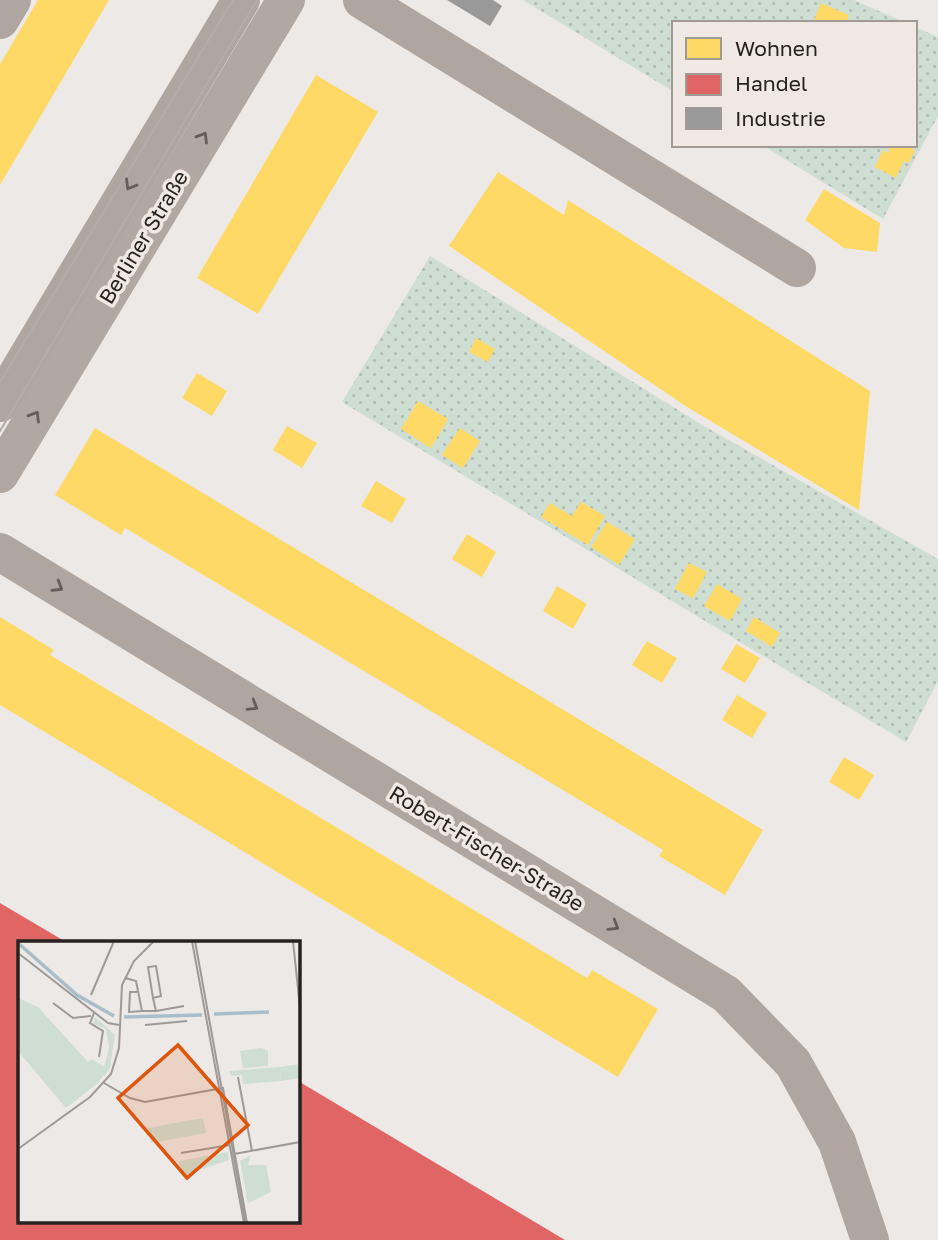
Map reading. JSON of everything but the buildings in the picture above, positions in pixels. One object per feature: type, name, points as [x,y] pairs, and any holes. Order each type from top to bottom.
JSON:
[{"type":"main road","name":"Berliner Straße","points":[[0,474],[286,0]]},
{"type":"street","points":[[0,20],[12,0]]},
{"type":"street","points":[[0,403],[240,0]]},
{"type":"street","points":[[362,0],[797,268]]},
{"type":"street","name":"Robert-Fischer-Straße","points":[[0,552],[726,995],[793,1063],[837,1142],[870,1240]]},
{"type":"green space","points":[[523,0],[854,0],[901,21],[672,21],[672,91]]},
{"type":"green space","points":[[917,28],[938,37],[938,116],[883,219],[765,147],[917,147]]},
{"type":"green space","points":[[430,256],[704,426],[938,559],[938,681],[906,742],[342,402]]},
{"type":"tram line","points":[[0,382],[233,0]]},
{"type":"tram line","points":[[0,431],[257,0]]}]
